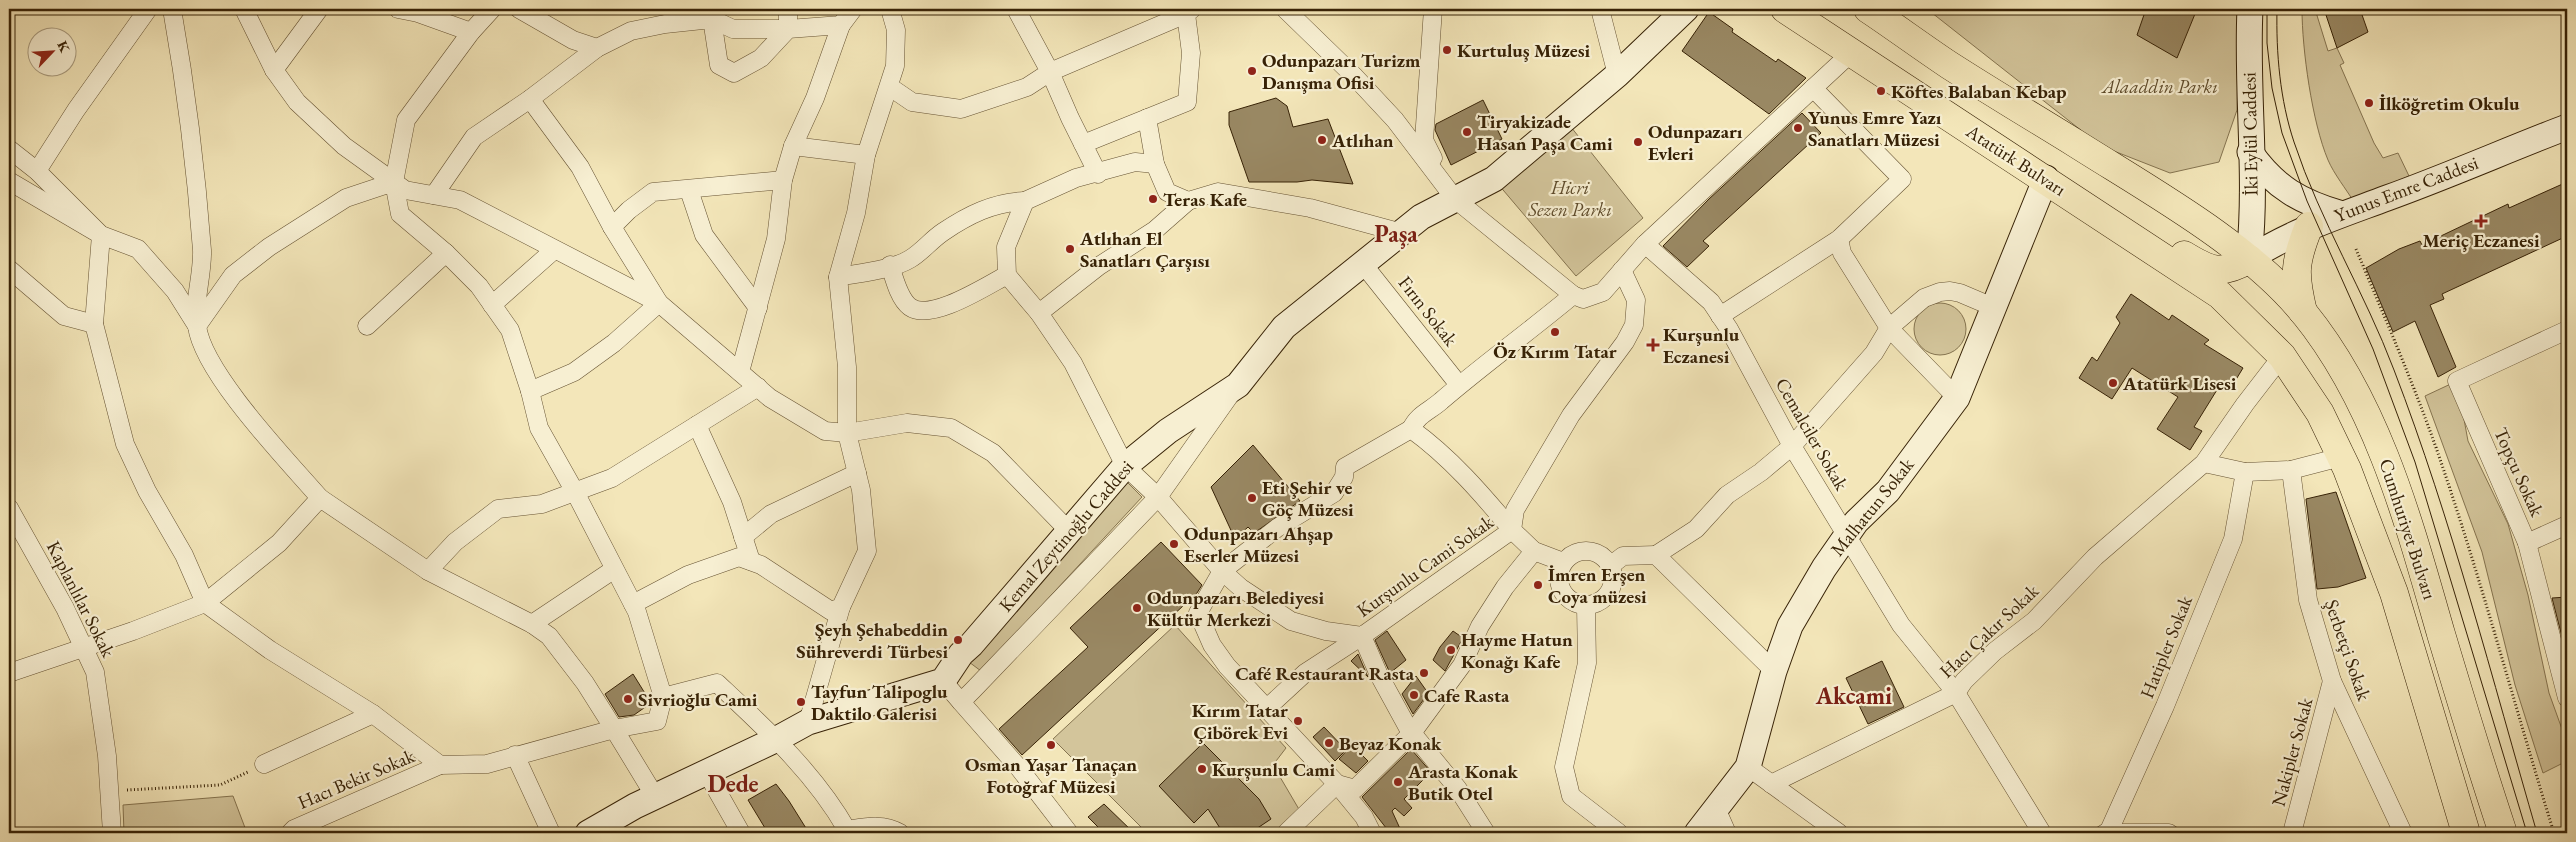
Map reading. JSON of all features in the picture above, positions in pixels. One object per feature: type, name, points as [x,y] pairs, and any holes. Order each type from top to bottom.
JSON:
[{"type":"main road","points":[[1868,9],[1949,65],[2154,193],[2242,263]]},
{"type":"main road","name":"Atatürk Bulvarı","points":[[1802,13],[1851,53],[2046,178],[2220,296]]},
{"type":"main road","points":[[2104,218],[2117,216],[2128,218],[2210,269],[2221,271],[2242,263]]},
{"type":"main road","points":[[2304,312],[2296,282],[2297,255],[2309,226]]},
{"type":"main road","points":[[2220,296],[2225,282],[2242,263]]},
{"type":"main road","name":"Cumhuriyet Bulvarı","points":[[2242,263],[2304,312],[2344,371],[2386,459],[2503,833]]},
{"type":"main road","name":"Cumhuriyet Bulvarı","points":[[2220,296],[2282,356],[2320,414],[2341,457],[2394,593],[2466,833]]},
{"type":"street","points":[[37,171],[76,110],[148,9]]},
{"type":"street","points":[[172,9],[184,76],[202,252],[197,326]]},
{"type":"street","points":[[244,9],[274,70],[297,102],[344,146],[405,190],[460,200],[658,304],[770,398],[825,431],[847,433],[907,423],[951,428],[993,453],[1068,531]]},
{"type":"street","points":[[274,70],[319,9]]},
{"type":"street","points":[[398,9],[418,13],[471,32]]},
{"type":"street","points":[[9,149],[37,171],[101,235],[94,324],[125,444],[147,491],[184,556],[205,603],[270,650],[373,714],[440,765],[476,766],[614,729],[657,721],[663,697],[633,604],[575,492],[539,428],[530,391],[510,330],[479,286],[446,253],[400,214],[394,182],[406,120],[471,32],[492,9]]},
{"type":"street","points":[[519,9],[573,40],[597,48]]},
{"type":"street","points":[[712,19],[719,66],[734,73],[761,58],[788,29],[788,9]]},
{"type":"street","points":[[740,372],[776,239],[783,180],[793,146],[815,98],[840,25],[853,9]]},
{"type":"street","points":[[808,722],[841,607],[868,551],[857,473],[847,433],[846,367],[838,277],[856,213],[866,155],[890,87],[895,66],[896,30],[890,9]]},
{"type":"street","points":[[1016,9],[1050,72],[1098,174]]},
{"type":"street","points":[[1285,9],[1354,76],[1394,120],[1455,199],[1578,297]]},
{"type":"street","points":[[1433,9],[1424,140],[1455,199]]},
{"type":"street","points":[[1600,9],[1617,75]]},
{"type":"street","name":"Kemal Zeytinoğlu Caddesi","points":[[943,681],[961,654],[971,645],[1125,466],[1168,430],[1238,385],[1284,327],[1421,217],[1494,179],[1617,75],[1686,9]]},
{"type":"street","name":"İki Eylül Caddesi","points":[[2242,263],[2252,202],[2250,9]]},
{"type":"street","points":[[890,87],[912,102],[961,108],[1027,87],[1050,72],[1189,12],[1191,53],[1187,102],[1083,144]]},
{"type":"street","points":[[434,195],[474,136],[530,99],[597,48],[631,31],[693,14],[712,19],[733,29],[788,29],[840,25]]},
{"type":"street","points":[[1372,833],[1364,817],[1337,784],[1227,666],[1212,645],[1198,613],[1222,571],[1277,528],[1334,492],[1344,477],[1345,467],[1411,428],[1416,418],[1578,297],[1603,292],[1645,244],[1851,53]]},
{"type":"street","points":[[1720,316],[1839,239],[1902,179],[1813,88]]},
{"type":"street","points":[[530,99],[580,167],[612,227],[658,304]]},
{"type":"street","points":[[1147,118],[1155,164],[1167,192],[1188,201]]},
{"type":"street","name":"Yunus Emre Caddesi","points":[[2242,263],[2277,241],[2309,226],[2567,127]]},
{"type":"street","points":[[793,146],[866,155]]},
{"type":"street","points":[[2250,152],[2264,172],[2278,185],[2313,204],[2342,214]]},
{"type":"street","points":[[838,277],[909,260],[942,232],[981,210],[1007,202],[1025,201],[1076,178],[1098,174],[1135,162],[1155,164]]},
{"type":"street","name":"Malhatun Sokak","points":[[1697,833],[1748,767],[1774,671],[1790,626],[1824,568],[1856,522],[1888,491],[1957,398],[2046,178]]},
{"type":"street","points":[[612,227],[629,210],[653,192],[783,180]]},
{"type":"street","points":[[9,181],[101,235],[138,250],[175,291],[197,326],[213,367],[266,435],[320,498],[428,571],[532,624],[549,636],[585,683],[656,798]]},
{"type":"street","points":[[197,326],[233,275],[269,247],[346,198],[394,182]]},
{"type":"street","points":[[689,190],[704,235],[758,308]]},
{"type":"street","points":[[1039,313],[1099,266],[1155,230],[1188,201],[1218,192],[1310,208],[1402,233]]},
{"type":"street","points":[[890,265],[897,286],[908,306],[920,312],[941,308],[1007,275],[1006,246],[1025,201]]},
{"type":"street","points":[[1839,239],[1842,253],[1889,328],[1957,398]]},
{"type":"street","name":"Cemalciler Sokak","points":[[1645,244],[1711,302],[1729,329],[1792,446],[1901,625],[1956,693],[2042,833]]},
{"type":"street","points":[[492,305],[554,250]]},
{"type":"street","points":[[367,326],[446,253]]},
{"type":"street","name":"Fırın Sokak","points":[[1364,264],[1459,385]]},
{"type":"street","points":[[9,268],[64,316],[94,324]]},
{"type":"street","points":[[1512,530],[1515,510],[1571,415],[1626,342],[1634,325],[1636,300],[1622,270]]},
{"type":"street","name":"Kurşunlu Cami Sokak","points":[[1007,275],[1039,313],[1073,363],[1125,466],[1158,497],[1222,571],[1242,588],[1291,621],[1326,631],[1362,636],[1512,530]]},
{"type":"street","points":[[1610,566],[1622,556],[1656,555],[1696,529],[1727,495],[1761,472],[1792,446],[1874,353],[1889,328],[1924,298],[1940,292],[1960,293],[1993,307]]},
{"type":"street","points":[[530,391],[574,372],[614,343],[658,304]]},
{"type":"street","name":"Topçu Sokak","points":[[2567,330],[2456,381],[2527,543],[2567,698]]},
{"type":"street","name":"Hacı Çakır Sokak","points":[[1771,784],[1956,693],[1964,680],[1995,650],[2034,621],[2095,557],[2204,463],[2245,404],[2282,356]]},
{"type":"street","points":[[961,702],[1158,497],[1238,385]]},
{"type":"street","points":[[428,571],[455,542],[498,509],[542,504],[612,478],[758,387]]},
{"type":"street","points":[[697,425],[732,502],[751,561]]},
{"type":"street","points":[[1411,428],[1434,445],[1478,489],[1512,530],[1534,551],[1563,562]]},
{"type":"street","points":[[2204,463],[2244,472],[2291,470],[2341,457]]},
{"type":"street","name":"Şerbetçi Sokak","points":[[2291,470],[2308,600],[2332,681],[2403,833]]},
{"type":"street","name":"Hatipler Sokak","points":[[2107,833],[2165,706],[2233,539],[2244,472]]},
{"type":"street","points":[[743,537],[772,514],[857,473]]},
{"type":"street","points":[[9,673],[133,631],[205,603],[279,543],[320,498]]},
{"type":"street","name":"Kaplanlılar Sokak","points":[[9,508],[65,608],[94,672],[107,756],[112,833]]},
{"type":"street","points":[[2527,543],[2567,525]]},
{"type":"street","points":[[1337,784],[1355,789],[1412,732],[1462,665],[1480,626],[1505,587],[1534,551]]},
{"type":"street","points":[[1578,552],[1596,553],[1610,566],[1613,575],[1609,593],[1602,600],[1586,606],[1570,601],[1564,595],[1558,578],[1563,562],[1578,552]]},
{"type":"street","points":[[1656,555],[1774,671]]},
{"type":"street","points":[[633,604],[688,574],[739,557],[762,565],[822,607],[831,611],[841,607]]},
{"type":"street","points":[[532,624],[614,570]]},
{"type":"street","points":[[1586,606],[1587,663],[1564,767],[1571,796],[1619,833]]},
{"type":"street","points":[[1266,709],[1305,673],[1362,636],[1378,675],[1412,732],[1458,789],[1486,833]]},
{"type":"street","points":[[588,833],[635,806],[656,798],[808,722],[943,681],[1020,768],[1062,831]]},
{"type":"street","name":"Nakipler Sokak","points":[[2292,833],[2332,681]]},
{"type":"street","points":[[663,697],[717,683],[777,739],[811,777],[846,832],[874,826],[891,828],[900,833]]},
{"type":"street","points":[[264,764],[373,714]]},
{"type":"street","points":[[515,755],[551,833]]},
{"type":"street","name":"Hacı Bekir Sokak","points":[[290,833],[294,828],[440,765]]},
{"type":"street","points":[[1748,767],[1839,833]]},
{"type":"street","points":[[707,773],[742,833]]},
{"type":"street","points":[[1286,833],[1337,784]]},
{"type":"street","points":[[1716,808],[1727,833]]},
{"type":"street","points":[[2107,833],[2169,833]]},
{"type":"path","points":[[2356,249],[2415,392],[2445,474],[2554,833]]},
{"type":"path","points":[[109,791],[220,785],[264,764]]},
{"type":"green space","name":"Alaaddin Parkı","points":[[1927,9],[2239,9],[2237,110],[2219,162],[2170,173],[2101,146]]},
{"type":"green space","points":[[2302,9],[2315,9],[2328,51],[2337,48],[2344,63],[2340,65],[2374,143],[2383,158],[2398,153],[2409,176],[2354,202],[2328,160],[2317,126],[2306,64]]},
{"type":"green space","name":"Hicri Sezen Parkı","points":[[1571,127],[1643,218],[1576,276],[1498,184]]},
{"type":"green space","points":[[1940,303],[1950,305],[1958,311],[1964,319],[1966,329],[1964,339],[1958,347],[1950,353],[1940,355],[1930,353],[1922,347],[1916,339],[1914,329],[1916,319],[1922,311],[1930,305]]},
{"type":"green space","points":[[2457,381],[2468,441],[2508,524],[2528,595],[2549,693],[2567,743],[2567,761],[2543,773],[2515,685],[2482,552],[2425,396]]},
{"type":"green space","points":[[1121,476],[1142,497],[981,671],[961,656]]},
{"type":"green space","points":[[1175,625],[1286,748],[1273,765],[1300,811],[1275,833],[1147,833],[1053,739]]},
{"type":"green space","points":[[233,796],[247,833],[124,833],[123,805]]},
{"type":"building","points":[[2146,9],[2197,9],[2177,58],[2137,35]]},
{"type":"building","points":[[2324,9],[2360,9],[2368,32],[2337,48]]},
{"type":"building","points":[[1709,12],[1733,29],[1732,32],[1776,62],[1778,59],[1806,78],[1769,114],[1682,51]]},
{"type":"building","name":"Atlıhan","points":[[1276,98],[1287,106],[1293,127],[1328,119],[1353,184],[1312,180],[1297,182],[1249,182],[1229,125],[1229,112]]},
{"type":"building","name":"Tiryakizade Hasan Paşa Cami","points":[[1483,100],[1502,139],[1451,165],[1435,130],[1436,124]]},
{"type":"building","points":[[1802,113],[1821,133],[1703,241],[1709,246],[1687,267],[1663,246],[1709,199]]},
{"type":"building","points":[[2567,182],[2567,236],[2442,294],[2444,299],[2430,305],[2456,367],[2438,377],[2415,321],[2393,332],[2366,268],[2399,249],[2420,241],[2422,245],[2508,204],[2509,208]]},
{"type":"building","points":[[2131,294],[2169,320],[2172,315],[2209,340],[2204,344],[2243,368],[2229,391],[2220,385],[2194,427],[2202,431],[2190,450],[2157,429],[2178,397],[2132,368],[2112,399],[2079,378],[2092,357],[2097,361],[2120,323],[2116,317]]},
{"type":"building","points":[[1253,445],[1300,501],[1254,533],[1248,527],[1235,539],[1211,487]]},
{"type":"building","points":[[2336,492],[2366,578],[2338,587],[2317,589],[2306,499]]},
{"type":"building","name":"Odunpazarı Belediyesi Kültür Merkezi","points":[[1161,542],[1202,585],[1197,593],[1022,755],[999,729],[1088,647],[1070,628]]},
{"type":"building","points":[[2567,597],[2567,656],[2552,598]]},
{"type":"building","points":[[1387,631],[1406,660],[1390,673],[1375,640]]},
{"type":"building","name":"Hayme Hatun Konağı Kafe","points":[[1453,631],[1463,638],[1445,671],[1433,660],[1440,647]]},
{"type":"building","points":[[1358,654],[1368,677],[1351,661]]},
{"type":"building","points":[[1882,661],[1904,707],[1868,724],[1846,678]]},
{"type":"building","name":"Sivrioğlu Cami","points":[[633,674],[651,703],[634,715],[619,717],[605,694]]},
{"type":"building","name":"Cafe Rasta","points":[[1416,676],[1428,693],[1422,696],[1424,699],[1413,714],[1402,694]]},
{"type":"building","name":"Beyaz Konak","points":[[1324,727],[1346,750],[1335,761],[1313,737]]},
{"type":"building","name":"Kurşunlu Cami","points":[[1203,743],[1259,799],[1271,819],[1250,833],[1223,833],[1208,809],[1194,823],[1159,786]]},
{"type":"building","points":[[1352,745],[1368,761],[1356,773],[1339,759]]},
{"type":"building","name":"Arasta Konak Butik Otel","points":[[1411,749],[1431,772],[1404,799],[1412,808],[1404,816],[1395,808],[1392,811],[1402,833],[1390,833],[1362,797]]},
{"type":"building","points":[[776,784],[809,833],[768,833],[748,800]]},
{"type":"building","points":[[1104,804],[1134,833],[1104,833],[1088,817]]},
{"type":"tram line","points":[[2267,9],[2267,43],[2272,88],[2282,133],[2307,201],[2373,349],[2415,462],[2527,833]]},
{"type":"tram line","points":[[2277,9],[2277,42],[2282,93],[2294,142],[2329,229],[2382,341],[2415,427],[2453,542],[2537,833]]},
{"type":"place","name":"Kurtuluş Müzesi","points":[[1447,50]]},
{"type":"place","name":"Odunpazarı Turizm Danışma Ofisi","points":[[1252,71]]},
{"type":"place","name":"Köftes Balaban Kebap","points":[[1881,91]]},
{"type":"place","name":"İlköğretim Okulu","points":[[2369,103]]},
{"type":"place","name":"Yunus Emre Yazı Sanatları Müzesi","points":[[1798,128]]},
{"type":"place","name":"Tiryakizade Hasan Paşa Cami","points":[[1467,132]]},
{"type":"place","name":"Atlıhan","points":[[1322,140]]},
{"type":"place","name":"Odunpazarı Evleri","points":[[1638,142]]},
{"type":"place","name":"Teras Kafe","points":[[1153,199]]},
{"type":"place","name":"Meriç Eczanesi","points":[[2481,221]]},
{"type":"place","name":"Atlıhan El Sanatları Çarşısı","points":[[1070,249]]},
{"type":"place","name":"Öz Kırım Tatar","points":[[1555,332]]},
{"type":"place","name":"Kurşunlu Eczanesi","points":[[1653,345]]},
{"type":"place","name":"Atatürk Lisesi","points":[[2113,383]]},
{"type":"place","name":"Eti Şehir ve Göç Müzesi","points":[[1252,498]]},
{"type":"place","name":"Odunpazarı Ahşap Eserler Müzesi","points":[[1174,544]]},
{"type":"place","name":"İmren Erşen Coya müzesi","points":[[1538,585]]},
{"type":"place","name":"Odunpazarı Belediyesi Kültür Merkezi","points":[[1137,608]]},
{"type":"place","name":"Şeyh Şehabeddin Sühreverdi Türbesi","points":[[958,640]]},
{"type":"place","name":"Hayme Hatun Konağı Kafe","points":[[1451,650]]},
{"type":"place","name":"Café Restaurant Rasta","points":[[1424,673]]},
{"type":"place","name":"Cafe Rasta","points":[[1414,695]]},
{"type":"place","name":"Sivrioğlu Cami","points":[[628,699]]},
{"type":"place","name":"Tayfun Talipoglu Daktilo Galerisi","points":[[801,702]]},
{"type":"place","name":"Kırım Tatar Çibörek Evi","points":[[1298,721]]},
{"type":"place","name":"Beyaz Konak","points":[[1329,743]]},
{"type":"place","name":"Osman Yaşar Tanaçan Fotoğraf Müzesi","points":[[1051,745]]},
{"type":"place","name":"Kurşunlu Cami","points":[[1202,769]]},
{"type":"place","name":"Arasta Konak Butik Otel","points":[[1398,782]]},
{"type":"district","name":"Paşa","points":[[1396,233]]},
{"type":"district","name":"Akcami","points":[[1854,695]]},
{"type":"district","name":"Dede","points":[[733,783]]}]
